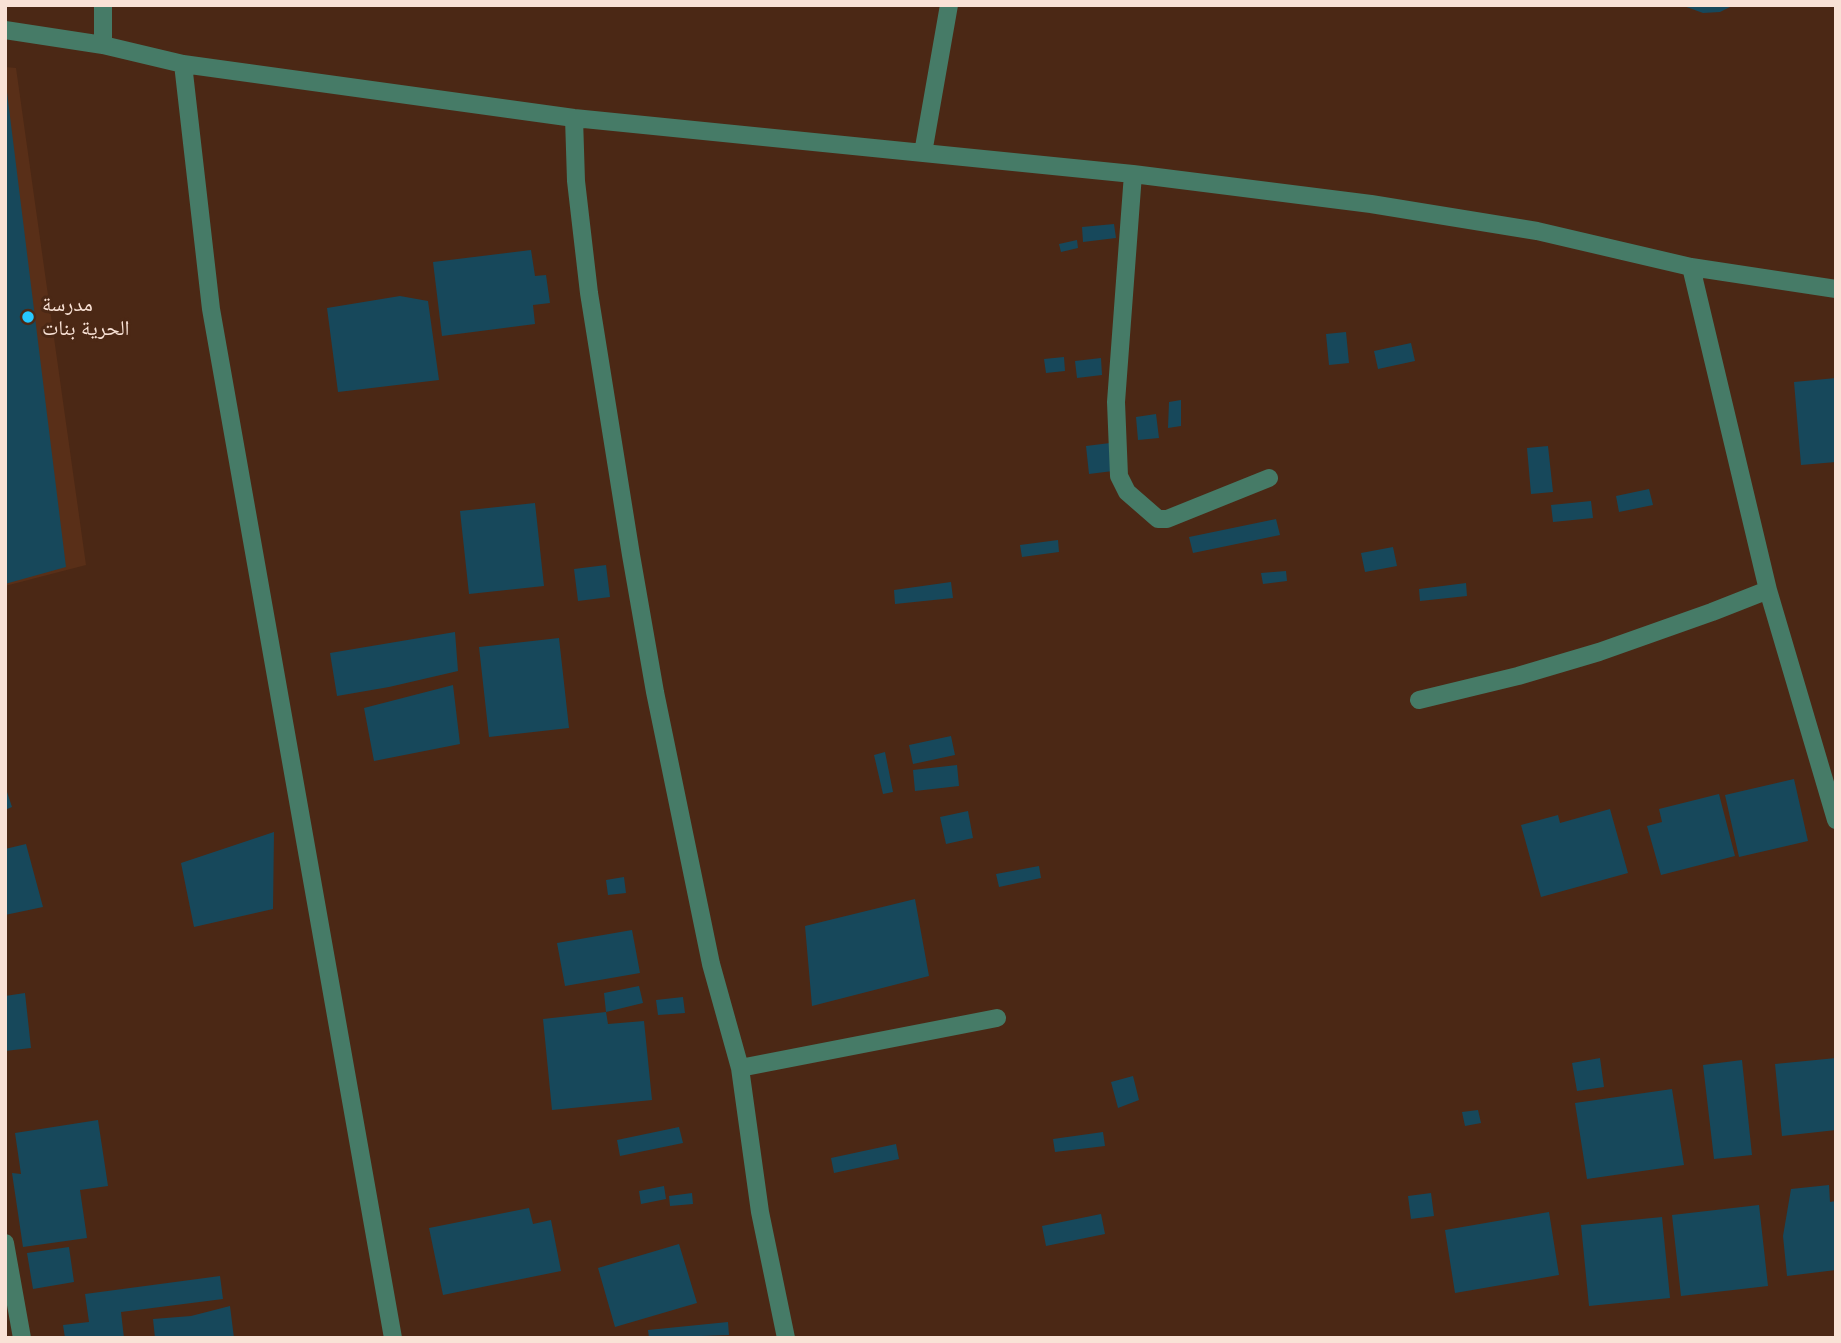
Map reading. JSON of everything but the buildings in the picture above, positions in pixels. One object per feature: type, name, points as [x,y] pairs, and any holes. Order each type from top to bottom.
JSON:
[{"type":"street","points":[[103,5],[103,44]]},
{"type":"street","points":[[923,153],[949,5]]},
{"type":"street","points":[[5,30],[103,44],[183,64],[574,118],[1133,174],[1371,204],[1537,231],[1691,267],[1836,289]]},
{"type":"street","points":[[183,64],[211,309],[393,1338]]},
{"type":"street","points":[[574,118],[576,181],[589,293],[652,678],[711,964],[740,1068],[760,1212],[786,1338]]},
{"type":"street","points":[[1133,174],[1116,402],[1119,476],[1127,492],[1158,519],[1167,519],[1269,478]]},
{"type":"street","points":[[1691,267],[1768,590],[1836,820]]},
{"type":"street","points":[[1419,700],[1518,676],[1599,652],[1768,590]]},
{"type":"street","points":[[740,1068],[997,1018]]},
{"type":"street","points":[[5,1243],[22,1338]]},
{"type":"shaded area","name":"مدرسة الحرية بنات","points":[[5,67],[16,68],[86,565],[5,586]]},
{"type":"place","name":"مدرسة الحرية بنات","points":[[28,317]]}]
